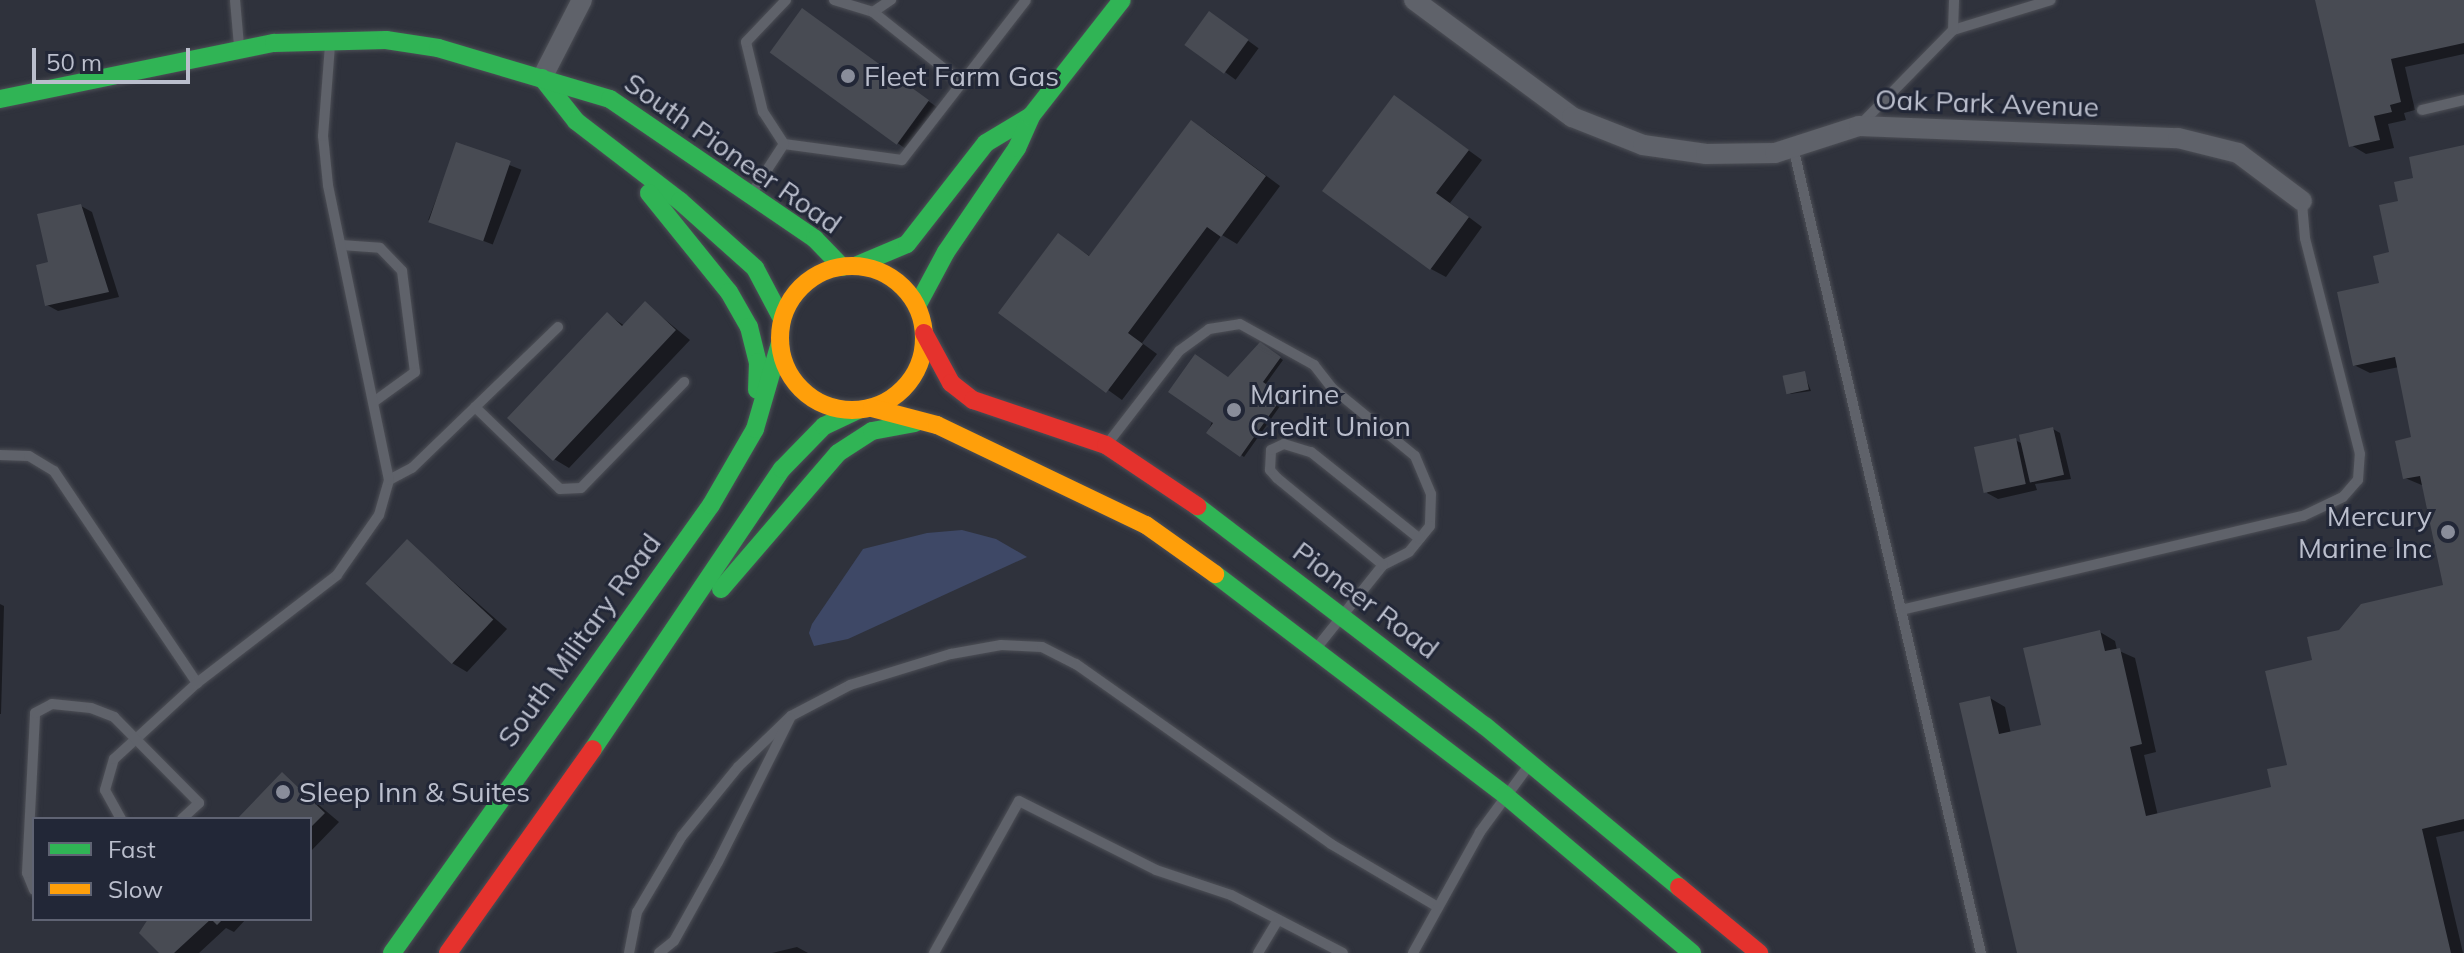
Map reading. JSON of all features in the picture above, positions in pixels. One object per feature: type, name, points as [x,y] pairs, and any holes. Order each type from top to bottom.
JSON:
[{"type":"main road","points":[[917,306],[946,252],[1017,148],[1031,116],[1122,0]]},
{"type":"main road","name":"South Pioneer Road","points":[[0,99],[239,48],[331,39],[438,48],[610,99],[815,239],[848,266]]},
{"type":"main road","points":[[542,78],[562,108],[755,268],[782,319]]},
{"type":"main road","points":[[1031,116],[986,143],[907,244],[804,284],[782,319],[780,343],[797,385],[825,404],[865,409],[937,425],[1146,525],[1316,647],[1505,795],[1692,953]]},
{"type":"main road","points":[[622,156],[729,292],[749,327],[758,380],[745,446]]},
{"type":"main road","points":[[448,953],[662,652],[790,459],[824,426],[895,397],[912,379],[922,357],[924,333],[917,306],[892,277],[848,266]]},
{"type":"main road","name":"Pioneer Road","points":[[924,333],[941,373],[973,400],[1106,445],[1161,479],[1531,763],[1759,953]]},
{"type":"main road","name":"South Military Road","points":[[392,953],[711,505],[745,446],[767,397],[780,343]]},
{"type":"main road","points":[[662,652],[838,453],[891,425],[937,425]]},
{"type":"street","points":[[542,78],[582,0]]},
{"type":"street","name":"Oak Park Avenue","points":[[1414,0],[1558,107],[1602,132],[1678,152],[1794,151],[1859,126],[2178,138],[2238,153],[2302,201]]},
{"type":"lane","points":[[235,0],[239,48]]},
{"type":"lane","points":[[786,0],[746,42],[763,112],[784,144],[902,160],[1026,0]]},
{"type":"lane","points":[[834,0],[873,12],[962,83]]},
{"type":"lane","points":[[873,12],[891,0]]},
{"type":"lane","points":[[1953,30],[1954,0]]},
{"type":"lane","points":[[1859,126],[1953,30],[2051,0]]},
{"type":"lane","points":[[120,817],[105,790],[114,759],[197,683],[337,575],[379,515],[389,480],[341,245],[323,136],[331,39]]},
{"type":"lane","points":[[2422,110],[2464,100]]},
{"type":"lane","points":[[750,194],[784,144]]},
{"type":"lane","points":[[1794,151],[1981,953]]},
{"type":"lane","points":[[1901,610],[2303,516],[2343,497],[2358,480],[2360,454],[2318,292],[2302,201]]},
{"type":"lane","points":[[341,245],[380,248],[402,271],[415,372],[375,401]]},
{"type":"lane","points":[[1106,445],[1191,341],[1209,329],[1249,325],[1314,365],[1332,388],[1415,456],[1434,507],[1433,519],[1409,552],[1383,565],[1316,647]]},
{"type":"lane","points":[[389,480],[412,468],[558,327]]},
{"type":"lane","points":[[475,407],[560,489],[581,488],[684,382]]},
{"type":"lane","points":[[1383,565],[1277,478],[1270,470],[1271,450],[1284,444],[1311,452],[1420,539]]},
{"type":"lane","points":[[0,455],[29,456],[54,471],[197,683]]},
{"type":"lane","points":[[629,953],[637,912],[682,836],[738,767],[791,716],[825,695],[951,654],[1001,645],[1042,647],[1084,670],[1331,844],[1438,907]]},
{"type":"lane","points":[[32,885],[27,873],[35,713],[52,704],[91,708],[114,717],[199,803],[184,817]]},
{"type":"lane","points":[[659,953],[678,935],[746,813],[791,716]]},
{"type":"lane","points":[[1413,953],[1505,795],[1531,763]]},
{"type":"lane","points":[[934,953],[1019,801],[1156,870],[1231,895],[1343,953]]},
{"type":"lane","points":[[1258,953],[1278,920]]},
{"type":"water","points":[[962,530],[996,539],[1027,557],[848,639],[814,646],[809,633],[812,624],[863,549],[927,533]]},
{"type":"building","points":[[2315,0],[2464,0],[2464,43],[2391,59],[2401,102],[2390,105],[2392,112],[2374,116],[2380,140],[2349,147]]},
{"type":"building","name":"Fleet Farm Gas","points":[[802,8],[929,100],[897,145],[770,52]]},
{"type":"building","points":[[1209,11],[1249,40],[1224,74],[1184,45]]},
{"type":"building","points":[[1394,95],[1469,150],[1436,193],[1469,217],[1430,270],[1322,191]]},
{"type":"building","points":[[1191,120],[1266,176],[1221,237],[1207,227],[1128,333],[1143,344],[1106,393],[998,313],[1058,233],[1089,256]]},
{"type":"building","points":[[456,142],[511,161],[483,241],[428,222]]},
{"type":"building","name":"Mercury Marine Inc","points":[[2464,145],[2464,819],[2422,829],[2451,953],[2017,953],[1959,703],[1990,696],[1999,734],[2041,725],[2023,648],[2100,630],[2105,651],[2120,648],[2142,744],[2130,747],[2146,816],[2271,787],[2267,769],[2287,765],[2265,671],[2312,660],[2307,637],[2339,630],[2361,604],[2443,585],[2420,476],[2403,479],[2395,441],[2411,437],[2395,357],[2353,366],[2337,292],[2379,283],[2373,256],[2389,252],[2379,205],[2398,201],[2394,182],[2413,178],[2409,157]]},
{"type":"building","points":[[81,204],[109,292],[45,306],[36,265],[48,262],[37,214]]},
{"type":"building","points":[[645,301],[676,330],[553,461],[507,418],[607,312],[622,326]]},
{"type":"building","name":"Marine Credit Union","points":[[1260,342],[1281,357],[1263,382],[1283,396],[1240,457],[1206,433],[1213,423],[1168,392],[1195,354],[1228,377]]},
{"type":"building","points":[[1805,371],[1809,390],[1786,394],[1783,376]]},
{"type":"building","points":[[2053,427],[2064,475],[2030,483],[2019,435]]},
{"type":"building","points":[[2016,438],[2026,484],[1984,493],[1974,447]]},
{"type":"building","points":[[407,539],[493,619],[452,664],[365,584]]},
{"type":"building","name":"Sleep Inn & Suites","points":[[282,772],[325,813],[312,826],[312,817],[239,817]]},
{"type":"building","points":[[147,921],[209,921],[174,953],[159,953],[139,933]]},
{"type":"traffic: fast","points":[[917,306],[946,252],[1017,148],[1031,116],[1122,0]]},
{"type":"traffic: fast","points":[[0,99],[274,43],[386,40],[438,48],[610,99],[815,239],[842,267]]},
{"type":"traffic: fast","points":[[542,78],[576,121],[680,201],[755,268],[782,319]]},
{"type":"traffic: fast","points":[[855,266],[907,244],[986,143],[1031,116]]},
{"type":"traffic: fast","points":[[649,193],[729,292],[749,327],[758,362],[757,390]]},
{"type":"traffic: fast","points":[[392,953],[711,505],[755,429],[780,343]]},
{"type":"traffic: fast","points":[[593,749],[782,469],[824,426],[858,410]]},
{"type":"traffic: fast","points":[[721,589],[838,453],[872,431],[915,423]]},
{"type":"traffic: fast","points":[[1197,506],[1485,726],[1679,887]]},
{"type":"traffic: fast","points":[[1215,574],[1505,795],[1692,953]]},
{"type":"traffic: slow","points":[[852,266],[879,272],[903,287],[918,311],[924,338],[918,365],[903,389],[879,404],[852,410],[825,404],[801,389],[786,365],[780,338],[786,311],[801,287],[825,272],[852,266]]},
{"type":"traffic: slow","points":[[872,408],[937,425],[1146,525],[1215,574]]},
{"type":"traffic: jam","points":[[924,333],[951,383],[973,400],[1106,445],[1197,506]]},
{"type":"traffic: jam","points":[[448,953],[593,749]]},
{"type":"traffic: jam","points":[[1679,887],[1759,953]]},
{"type":"place","name":"Fleet Farm Gas","points":[[848,76]]},
{"type":"place","name":"Marine Credit Union","points":[[1234,410]]},
{"type":"place","name":"Mercury Marine Inc","points":[[2448,532]]},
{"type":"place","name":"Sleep Inn & Suites","points":[[283,792]]}]
